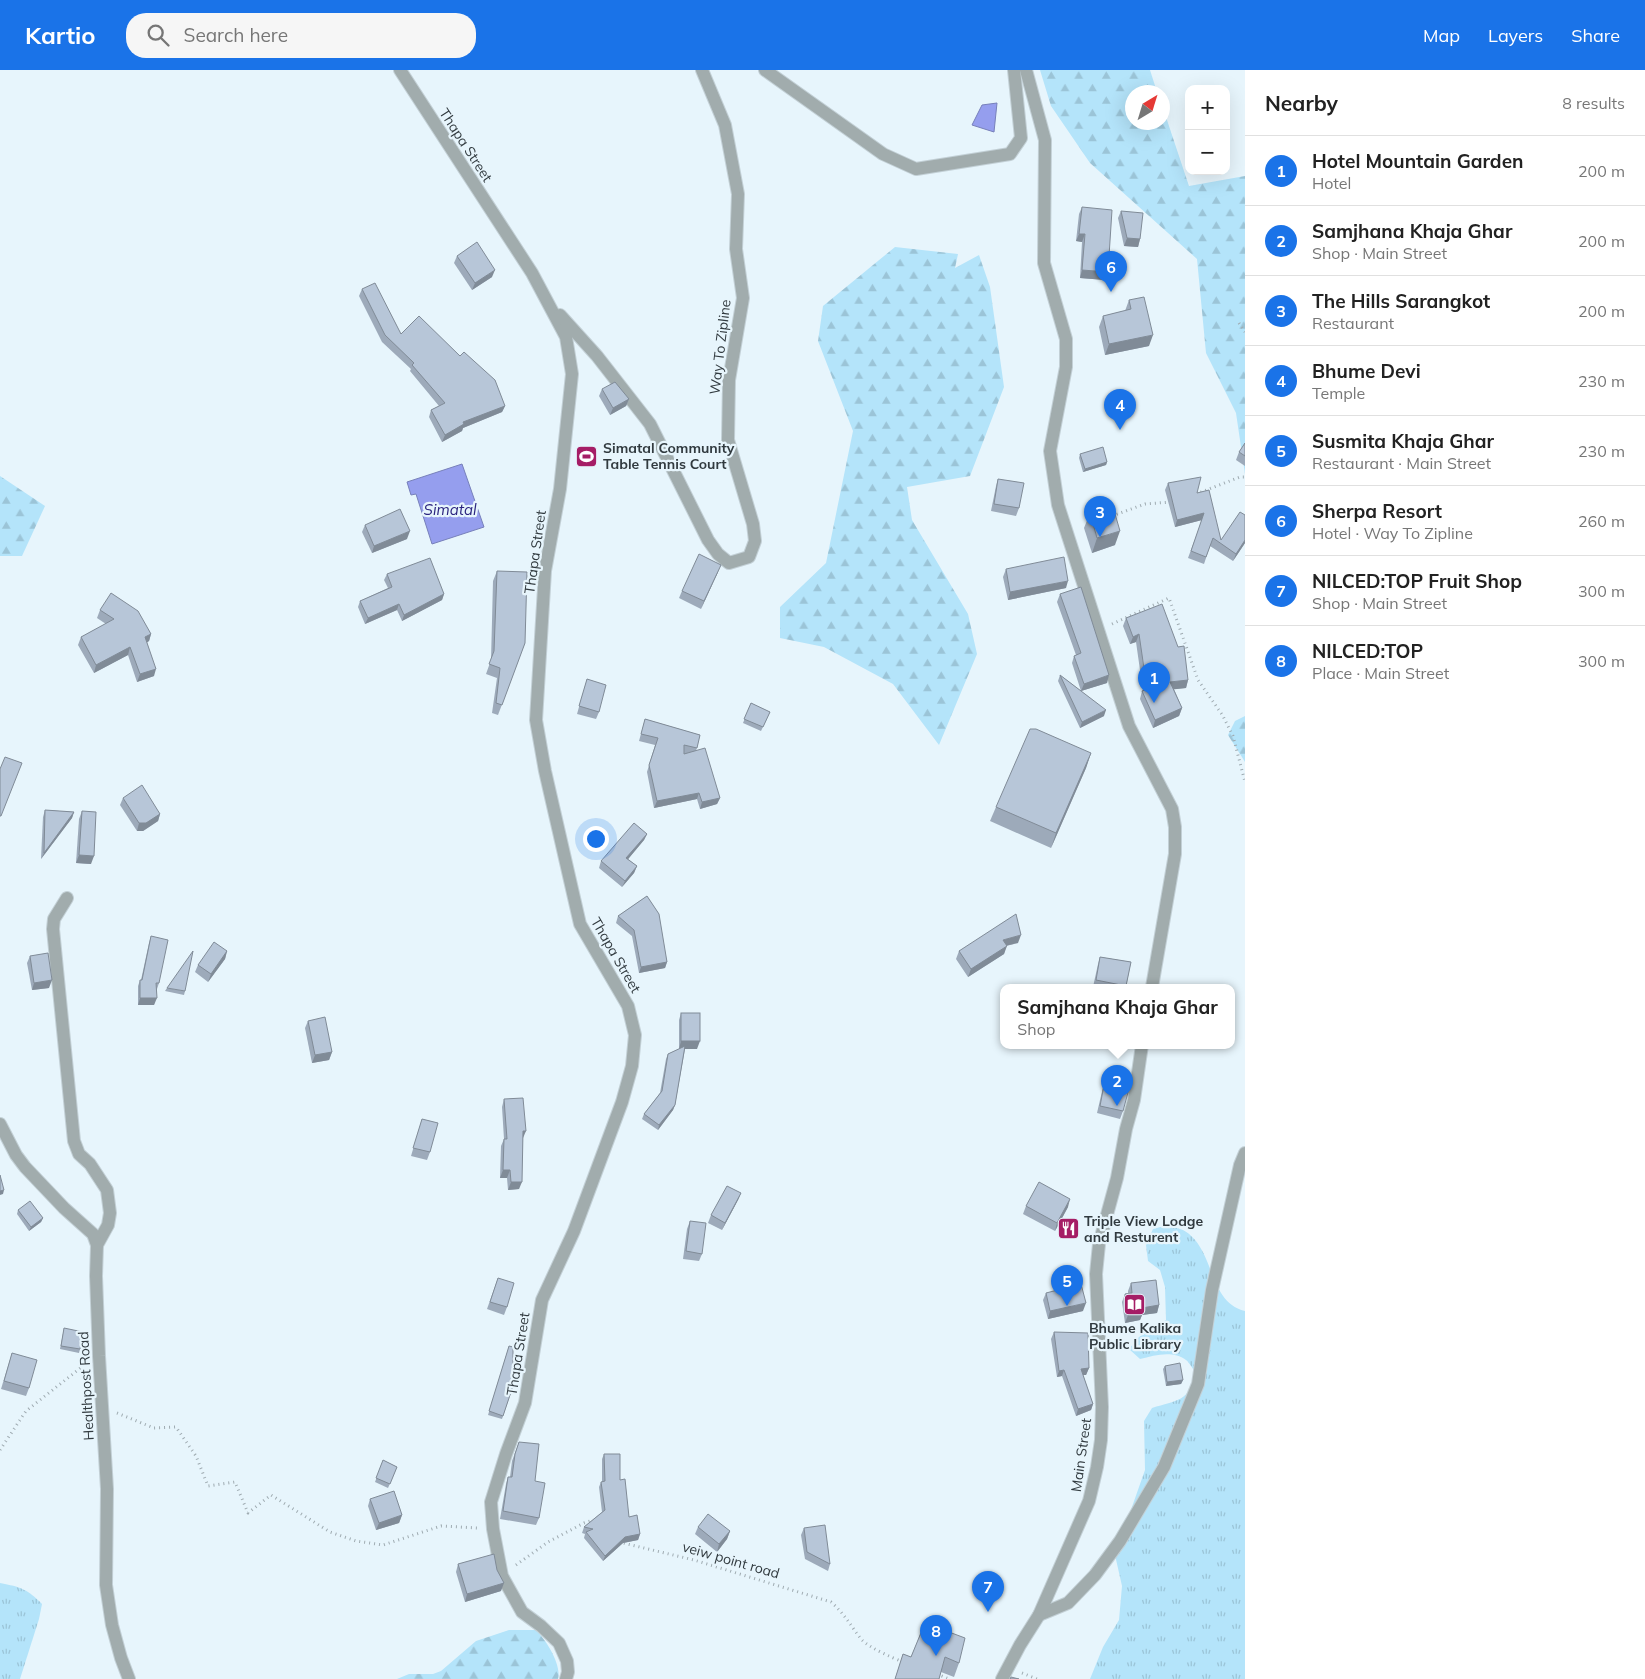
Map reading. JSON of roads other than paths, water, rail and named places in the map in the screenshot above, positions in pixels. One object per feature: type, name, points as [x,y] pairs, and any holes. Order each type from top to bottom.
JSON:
[{"type":"street","name":"Thapa Street","points":[[400,70],[532,273],[566,337],[572,374],[560,489],[545,571],[536,720],[545,770],[580,924],[628,1006],[635,1035],[632,1066],[622,1102],[574,1231],[542,1300],[525,1404],[506,1454],[491,1502],[502,1576],[522,1612],[542,1626],[559,1643],[567,1661],[568,1672],[566,1679]]},
{"type":"street","name":"Way To Zipline","points":[[548,302],[597,356],[650,424],[691,508],[718,554],[729,563],[749,557],[756,541],[728,440],[729,380],[743,298],[736,249],[738,194],[725,125],[702,70]]},
{"type":"street","points":[[765,70],[883,154],[916,169],[1010,154],[1021,138],[1014,70]]},
{"type":"street","points":[[1026,70],[1045,140],[1044,263],[1066,340],[1066,367],[1050,451],[1058,505],[1129,726],[1172,808],[1175,827],[1175,854],[1153,984]]},
{"type":"street","points":[[67,898],[54,919],[53,929],[74,1141],[79,1154],[90,1164],[107,1190],[110,1214],[108,1225],[97,1245]]},
{"type":"street","name":"Main Street","points":[[1002,1679],[1039,1615],[1086,1510],[1097,1467],[1101,1440],[1102,1407],[1096,1274],[1099,1244],[1134,1100],[1141,1049]]},
{"type":"street","points":[[0,1124],[16,1155],[25,1167],[92,1234],[97,1245]]},
{"type":"street","points":[[1039,1615],[1068,1603],[1094,1575],[1120,1541],[1164,1467],[1198,1384],[1212,1290],[1240,1165],[1245,1153]]},
{"type":"street","name":"Healthpost Road","points":[[97,1245],[96,1276],[106,1489],[106,1585],[112,1625],[129,1679]]},
{"type":"water","points":[[997,103],[994,132],[972,125],[982,105]]},
{"type":"water","name":"Simatal","points":[[462,464],[484,527],[432,544],[416,494],[411,495],[407,482]]},
{"type":"place","name":"Sherpa Resort","points":[[1111,292]]},
{"type":"place","name":"Bhume Devi","points":[[1120,430]]},
{"type":"place","name":"Simatal Community Table Tennis Court","points":[[587,456]]},
{"type":"place","name":"The Hills Sarangkot","points":[[1100,537]]},
{"type":"place","name":"Hotel Mountain Garden","points":[[1154,703]]},
{"type":"place","name":"Samjhana Khaja Ghar","points":[[1117,1106]]},
{"type":"place","name":"Triple View Lodge and Resturent","points":[[1068,1229]]},
{"type":"place","name":"Bhume Kalika Public Library","points":[[1135,1305]]},
{"type":"place","name":"Susmita Khaja Ghar","points":[[1067,1306]]},
{"type":"place","name":"NILCED:TOP Fruit Shop","points":[[988,1612]]},
{"type":"place","name":"NILCED:TOP","points":[[936,1656]]}]
